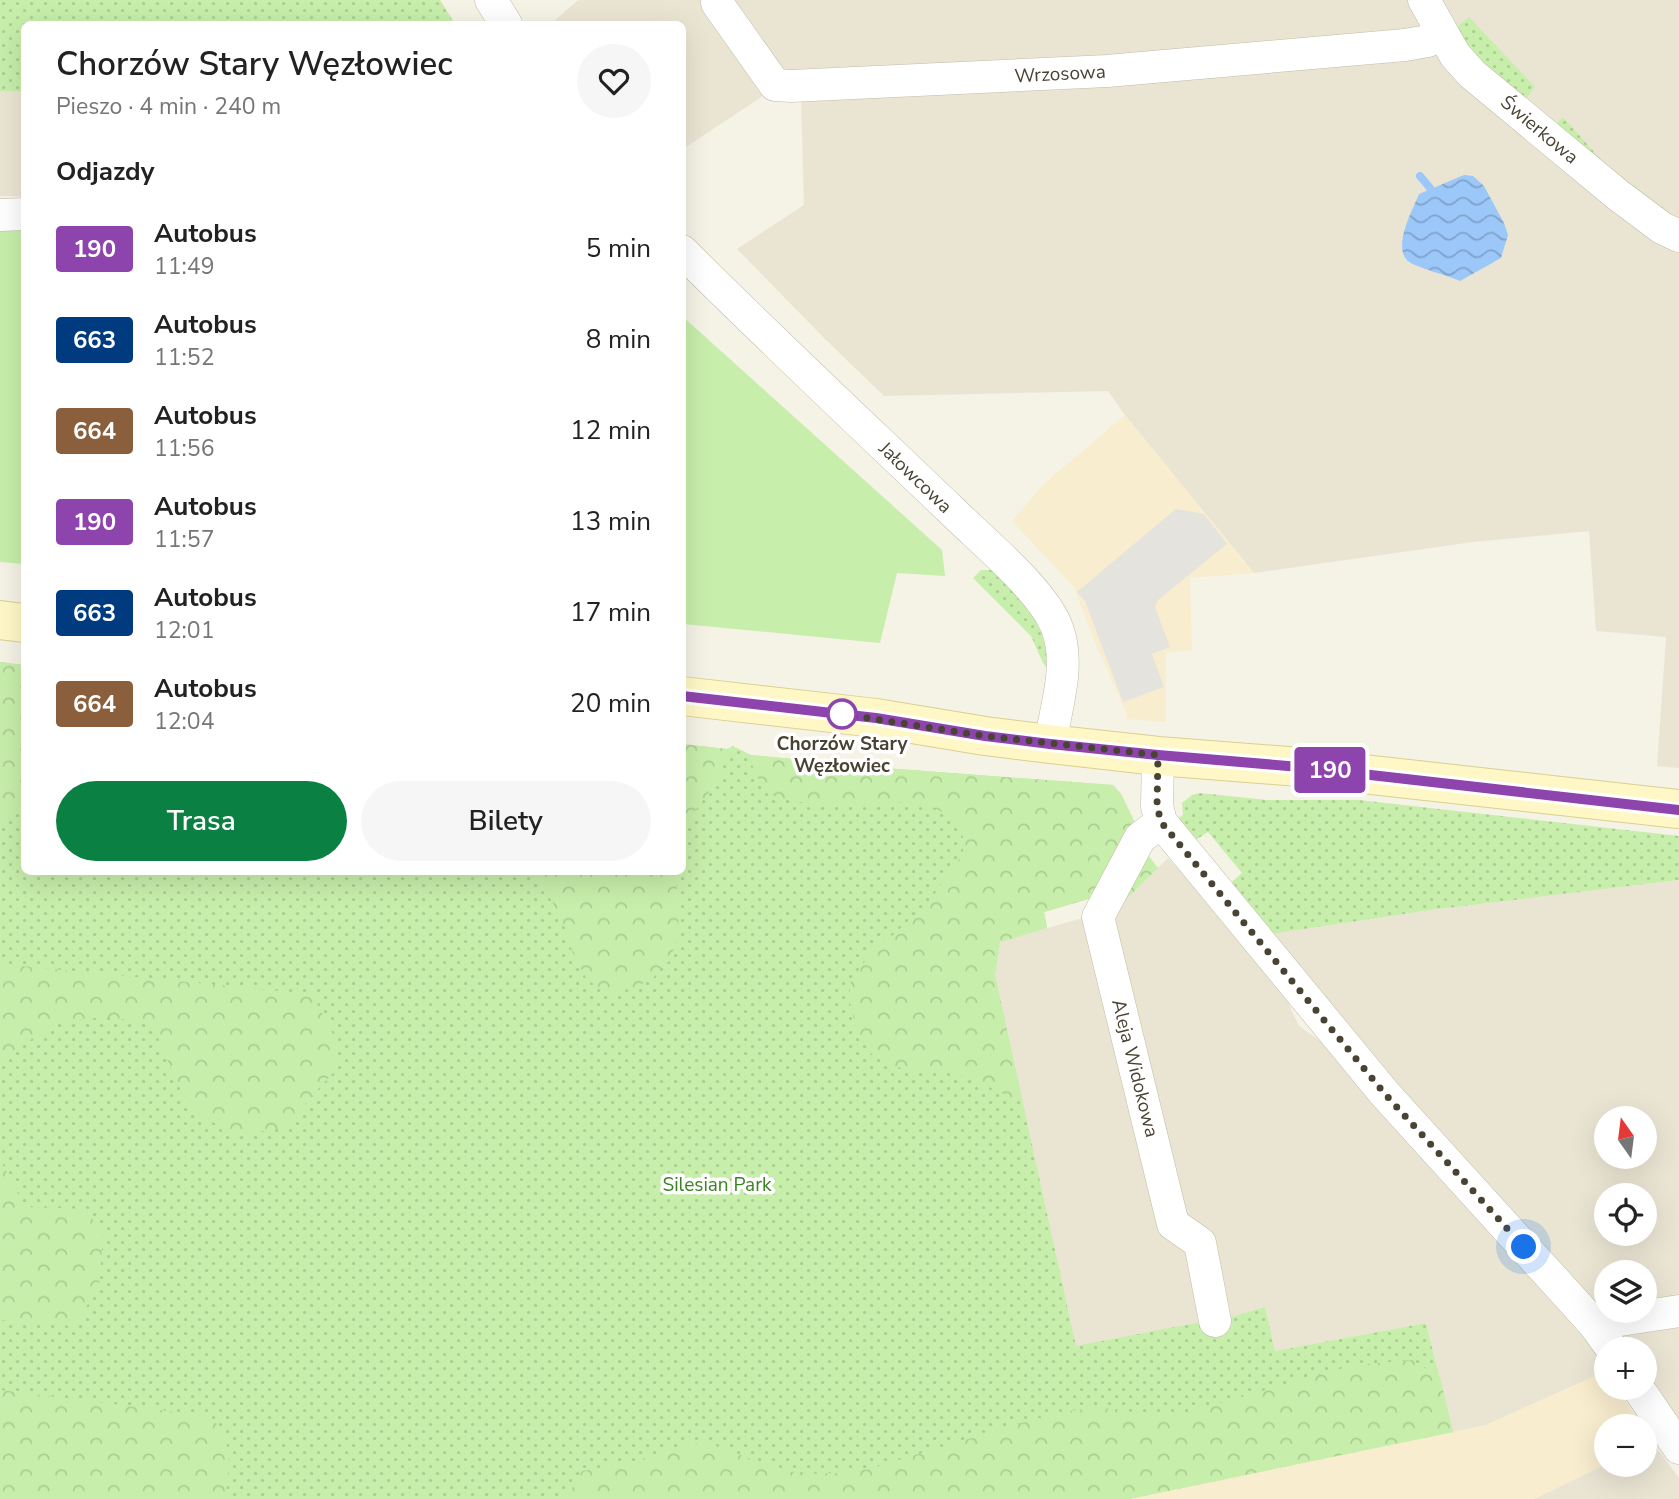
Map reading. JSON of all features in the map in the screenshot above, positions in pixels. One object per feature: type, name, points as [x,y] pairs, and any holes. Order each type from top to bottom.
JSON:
[{"type":"street","points":[[491,0],[504,21]]},
{"type":"street","name":"Świerkowa","points":[[1424,0],[1441,34],[1472,74],[1618,195],[1662,228],[1679,236]]},
{"type":"street","name":"Wrzosowa","points":[[717,4],[775,85],[791,86],[1107,71],[1405,45],[1427,41],[1441,34]]},
{"type":"street","points":[[0,215],[21,214]]},
{"type":"street","name":"Jałowcowa","points":[[686,255],[1042,602],[1057,627],[1062,646],[1062,671],[1050,744]]},
{"type":"street","points":[[0,620],[21,623]]},
{"type":"street","points":[[686,696],[876,718],[1050,744],[1313,768],[1679,810]]},
{"type":"street","points":[[1158,755],[1157,806],[1161,822],[1385,1094],[1603,1337]]},
{"type":"street","name":"Aleja Widokowa","points":[[1161,822],[1140,838],[1098,917],[1173,1224],[1200,1243],[1215,1321]]},
{"type":"street","points":[[1594,1324],[1679,1311]]},
{"type":"street","points":[[1646,1400],[1679,1448]]},
{"type":"shaded area","points":[[578,0],[1679,0],[1679,768],[1657,766],[1666,637],[1596,631],[1589,531],[1473,542],[1254,573],[1108,391],[884,396],[737,249],[804,205],[801,100],[766,94],[686,147],[686,21],[554,21]]},
{"type":"shaded area","points":[[0,91],[21,91],[21,196],[0,196]]},
{"type":"shaded area","points":[[1125,415],[1254,573],[1190,578],[1192,650],[1166,653],[1166,722],[1126,719],[1126,712],[1074,587],[1012,521],[1045,483]]},
{"type":"shaded area","points":[[1176,509],[1204,514],[1227,544],[1158,600],[1155,607],[1170,647],[1152,654],[1164,687],[1123,702],[1085,601],[1077,592]]},
{"type":"shaded area","points":[[1168,858],[1273,970],[1299,1026],[1342,1056],[1594,1341],[1594,1376],[1486,1425],[1453,1432],[1426,1323],[1275,1351],[1265,1308],[1225,1319],[1076,1347],[995,975],[1000,942],[1117,908]]},
{"type":"shaded area","points":[[1679,880],[1679,1421],[1657,1390],[1657,1337],[1617,1337],[1605,1323],[1657,1323],[1657,1260],[1594,1260],[1594,1311],[1267,934],[1431,910]]},
{"type":"shaded area","points":[[1594,1376],[1594,1400],[1624,1400],[1634,1414],[1594,1414],[1594,1470],[1534,1499],[1129,1499],[1486,1425]]},
{"type":"shaded area","points":[[1657,1449],[1679,1478],[1679,1499],[1534,1499],[1594,1470],[1594,1477],[1657,1477]]},
{"type":"green space","points":[[0,0],[440,0],[453,21],[21,21],[21,91],[0,91]]},
{"type":"green space","points":[[1469,17],[1535,87],[1523,103],[1451,32]]},
{"type":"green space","points":[[1563,117],[1604,163],[1666,210],[1659,215],[1553,127]]},
{"type":"green space","points":[[0,225],[21,225],[21,564],[0,562]]},
{"type":"green space","points":[[686,320],[942,550],[945,576],[897,573],[880,643],[686,624]]},
{"type":"green space","points":[[981,570],[992,570],[1031,614],[1043,638],[1048,669],[1031,636],[973,578]]},
{"type":"green space","name":"Silesian Park","points":[[0,662],[21,665],[21,875],[686,875],[686,744],[727,749],[733,746],[751,755],[885,768],[1113,785],[1121,794],[1135,823],[1095,897],[1044,912],[1047,928],[1000,942],[995,975],[1076,1346],[1225,1319],[1265,1307],[1275,1351],[1426,1323],[1453,1432],[1129,1499],[0,1499]]},
{"type":"green space","points":[[0,662],[21,665],[21,808],[10,815],[0,832]]},
{"type":"green space","points":[[686,744],[727,749],[721,777],[686,827]]},
{"type":"green space","points":[[751,755],[1113,785],[1121,794],[1135,823],[1095,897],[1044,912],[1047,928],[1000,942],[995,975],[1023,1103],[970,1078],[954,1073],[896,1067],[870,1053],[857,1030],[849,999],[851,980],[877,945],[891,937],[928,903],[960,858],[965,845],[960,827],[951,817],[935,808],[905,802],[858,807],[777,798],[766,790],[759,780]]},
{"type":"green space","points":[[1200,793],[1267,800],[1359,800],[1679,836],[1679,880],[1431,910],[1264,935],[1226,887],[1242,873],[1208,832],[1191,843],[1174,821],[1183,815],[1182,803],[1192,795]]},
{"type":"green space","points":[[1145,851],[1158,868],[1117,908]]},
{"type":"green space","points":[[530,875],[676,875],[679,936],[669,961],[654,977],[635,988],[608,993],[587,980],[550,898]]},
{"type":"green space","points":[[0,964],[312,994],[336,1040],[333,1073],[283,1128],[237,1135],[192,1111],[152,1023],[105,1017],[57,1022],[9,1054],[0,1070]]},
{"type":"green space","points":[[0,1159],[25,1207],[86,1209],[103,1235],[99,1288],[73,1326],[0,1320]]},
{"type":"green space","points":[[1412,1360],[1440,1377],[1453,1432],[1129,1499],[566,1499],[582,1471],[635,1461],[692,1443],[711,1444],[775,1468],[804,1474],[836,1473],[869,1469],[1031,1420],[1075,1410],[1102,1408],[1148,1414],[1182,1414],[1354,1365]]},
{"type":"green space","points":[[0,1390],[209,1416],[223,1434],[228,1454],[225,1499],[0,1499]]},
{"type":"water","points":[[1464,175],[1473,176],[1484,186],[1508,235],[1501,258],[1460,281],[1408,261],[1402,247],[1405,228],[1419,194]]},
{"type":"waterway","points":[[1420,176],[1430,188]]},
{"type":"bus line","name":"190","points":[[686,696],[876,718],[1050,744],[1300,767],[1679,810]]},
{"type":"place","name":"Chorzów Stary Węzłowiec","points":[[842,714]]},
{"type":"route","points":[[842,714],[985,736],[1158,755],[1157,806],[1161,822],[1385,1094],[1524,1247]]}]
